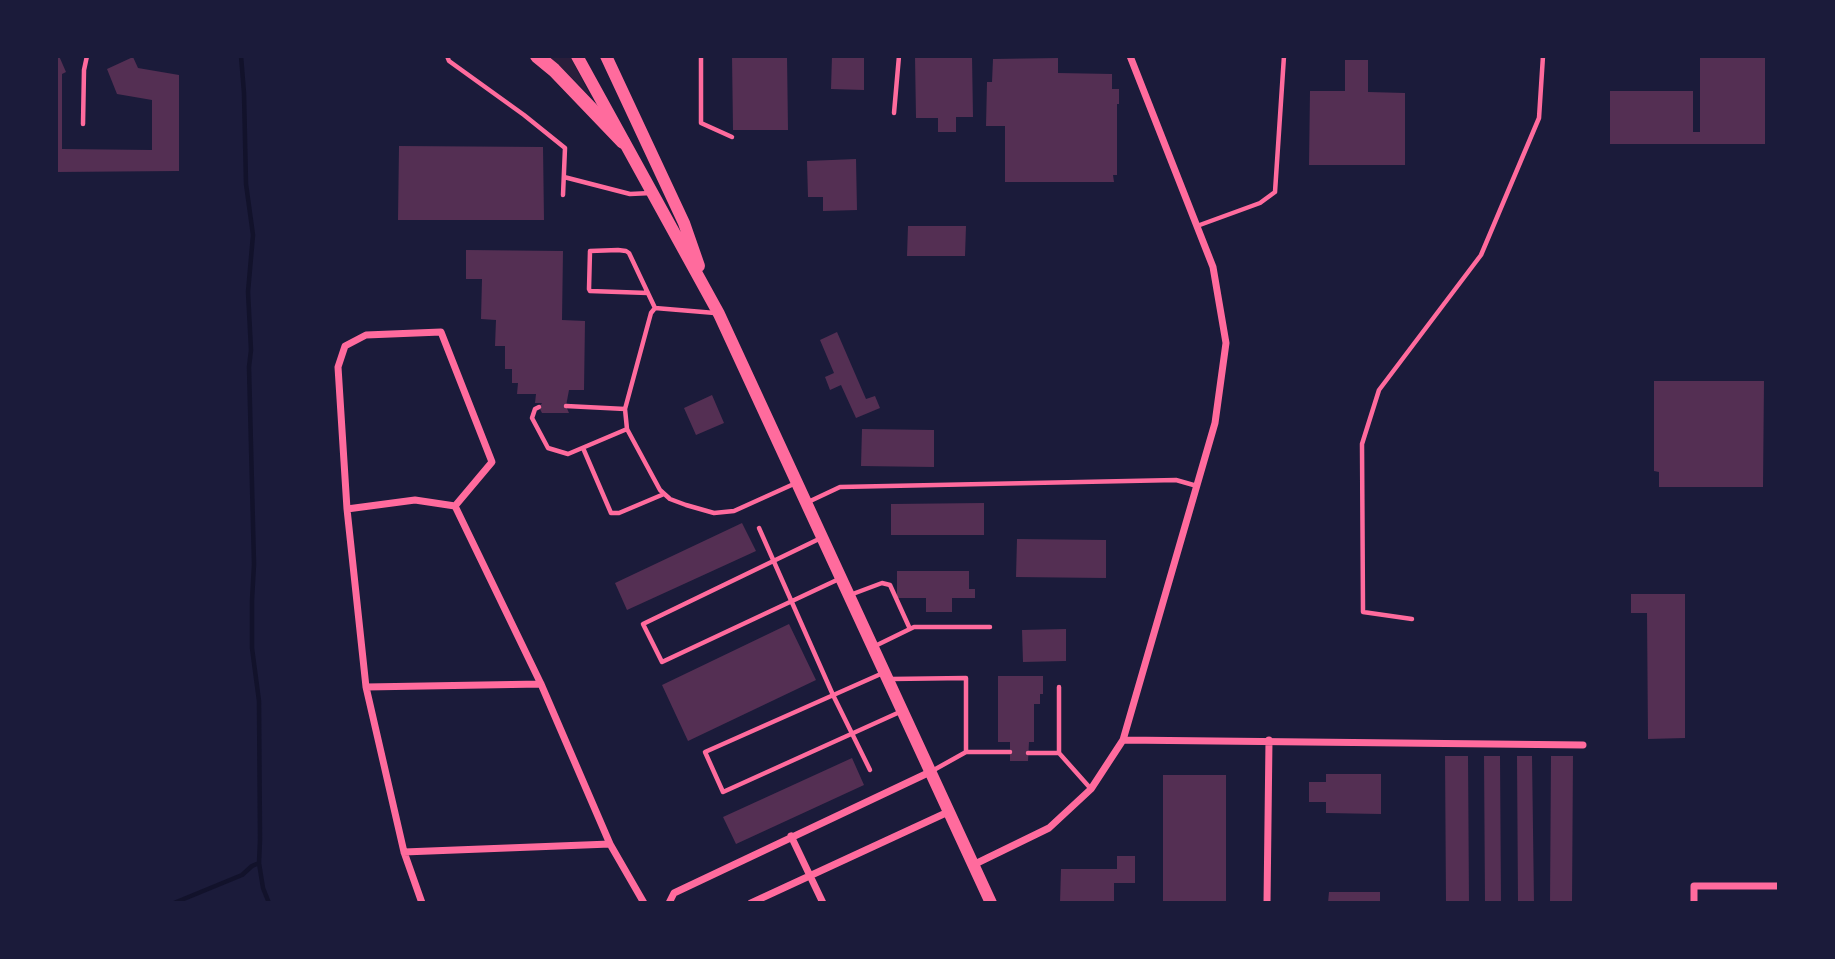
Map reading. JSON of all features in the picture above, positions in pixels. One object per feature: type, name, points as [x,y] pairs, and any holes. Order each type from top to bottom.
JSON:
[{"type":"highway","points":[[537,56],[554,70],[622,142]]},
{"type":"main road","points":[[577,56],[719,314],[991,903]]},
{"type":"main road","points":[[606,56],[684,223],[711,299]]},
{"type":"street","points":[[973,865],[1049,828],[1091,789],[1122,740],[1216,423],[1226,343],[1213,267],[1130,56]]},
{"type":"street","points":[[422,903],[404,852],[366,687],[347,509],[338,367],[345,346],[366,335],[441,332],[492,462],[455,506]]},
{"type":"street","points":[[347,509],[415,500],[455,506]]},
{"type":"street","points":[[455,506],[541,684],[610,844],[643,903]]},
{"type":"street","points":[[366,687],[541,684]]},
{"type":"street","points":[[1122,740],[1583,745]]},
{"type":"street","points":[[1267,903],[1269,740]]},
{"type":"street","points":[[669,903],[674,893],[930,772]]},
{"type":"street","points":[[751,903],[948,812]]},
{"type":"street","points":[[792,836],[823,903]]},
{"type":"street","points":[[404,852],[610,844]]},
{"type":"street","points":[[1694,903],[1694,886],[1779,886]]},
{"type":"lane","points":[[83,124],[84,70],[87,56]]},
{"type":"lane","points":[[447,56],[449,61],[565,148],[563,195]]},
{"type":"lane","points":[[701,56],[701,123],[732,137]]},
{"type":"lane","points":[[894,113],[899,56]]},
{"type":"lane","points":[[1197,226],[1260,203],[1275,192],[1284,56]]},
{"type":"lane","points":[[1412,619],[1363,612],[1362,444],[1379,390],[1481,255],[1539,118],[1543,56]]},
{"type":"lane","points":[[564,177],[630,194],[652,193]]},
{"type":"lane","points":[[648,293],[590,291],[590,251],[629,253],[648,293],[655,308]]},
{"type":"lane","points":[[655,308],[719,314]]},
{"type":"lane","points":[[655,308],[651,313],[625,409],[627,429],[660,490],[670,499],[714,513],[734,511],[796,483]]},
{"type":"lane","points":[[566,406],[625,409]]},
{"type":"lane","points":[[539,407],[535,409],[532,418],[548,448],[568,454],[627,429]]},
{"type":"lane","points":[[583,448],[611,513],[619,513],[664,494]]},
{"type":"lane","points":[[806,503],[840,487],[1176,480],[1197,486]]},
{"type":"lane","points":[[759,528],[833,695],[870,770]]},
{"type":"lane","points":[[822,538],[643,624],[662,662],[840,578]]},
{"type":"lane","points":[[849,596],[882,583],[890,586],[910,629]]},
{"type":"lane","points":[[873,648],[914,627],[990,627]]},
{"type":"lane","points":[[902,711],[723,792],[705,752],[833,695],[886,676],[966,678],[966,752]]},
{"type":"lane","points":[[1059,687],[1059,753],[1091,789]]},
{"type":"lane","points":[[930,772],[966,752],[1010,752]]},
{"type":"lane","points":[[1028,753],[1059,753]]},
{"type":"shaded area","points":[[549,56],[570,56],[591,97],[571,77]]},
{"type":"building","points":[[56,56],[59,56],[66,72],[62,74],[62,149],[152,150],[152,100],[117,94],[107,69],[133,57],[138,68],[179,75],[179,171],[56,172]]},
{"type":"building","points":[[732,56],[787,56],[788,130],[733,130]]},
{"type":"building","points":[[832,56],[864,56],[864,90],[831,89]]},
{"type":"building","points":[[915,56],[972,56],[973,117],[956,117],[956,132],[938,132],[938,118],[916,118]]},
{"type":"building","points":[[1700,56],[1765,56],[1765,144],[1610,144],[1610,91],[1693,91],[1693,132],[1700,132]]},
{"type":"building","points":[[1058,58],[1058,73],[1112,74],[1112,89],[1119,89],[1117,175],[1113,175],[1114,182],[1005,182],[1005,126],[986,126],[987,82],[992,82],[993,59]]},
{"type":"building","points":[[1345,60],[1368,60],[1368,92],[1405,93],[1405,165],[1309,165],[1310,91],[1345,91]]},
{"type":"building","points":[[399,146],[543,147],[544,220],[398,220]]},
{"type":"building","points":[[856,159],[857,210],[823,211],[823,197],[808,197],[807,161]]},
{"type":"building","points":[[908,226],[966,226],[965,256],[907,256]]},
{"type":"building","points":[[466,250],[563,251],[562,320],[585,321],[584,390],[569,390],[566,406],[569,413],[542,413],[539,407],[542,403],[535,403],[536,394],[517,394],[518,383],[512,383],[512,369],[505,369],[505,346],[495,346],[496,320],[481,319],[482,279],[466,279]]},
{"type":"building","points":[[837,332],[866,399],[875,396],[880,408],[856,418],[841,385],[830,390],[825,377],[834,373],[820,340]]},
{"type":"building","points":[[1654,381],[1764,381],[1763,487],[1659,487],[1659,472],[1654,471]]},
{"type":"building","points":[[712,395],[724,423],[696,435],[684,408]]},
{"type":"building","points":[[862,429],[934,430],[934,467],[861,466]]},
{"type":"building","points":[[984,503],[984,535],[891,535],[891,504]]},
{"type":"building","points":[[742,523],[756,551],[627,610],[615,583]]},
{"type":"building","points":[[1017,539],[1106,540],[1106,578],[1016,577]]},
{"type":"building","points":[[897,571],[969,571],[969,589],[975,589],[975,598],[952,598],[952,612],[926,612],[926,598],[897,598]]},
{"type":"building","points":[[1631,594],[1685,594],[1685,738],[1648,739],[1647,613],[1631,613]]},
{"type":"building","points":[[789,624],[816,680],[688,741],[662,685]]},
{"type":"building","points":[[1066,629],[1066,661],[1023,662],[1022,630]]},
{"type":"building","points":[[998,676],[1043,676],[1040,704],[1034,704],[1034,742],[1029,742],[1028,761],[1010,761],[1010,742],[998,742]]},
{"type":"building","points":[[1445,756],[1468,756],[1469,903],[1446,903]]},
{"type":"building","points":[[1484,756],[1500,756],[1501,903],[1485,903]]},
{"type":"building","points":[[1517,756],[1532,756],[1534,903],[1518,903]]},
{"type":"building","points":[[1551,756],[1573,756],[1572,903],[1550,903]]},
{"type":"building","points":[[852,758],[864,785],[736,844],[723,817]]},
{"type":"building","points":[[1326,774],[1381,774],[1381,814],[1326,813],[1326,802],[1309,802],[1309,782],[1326,782]]},
{"type":"building","points":[[1163,775],[1226,775],[1226,903],[1163,903]]},
{"type":"building","points":[[1117,856],[1135,856],[1135,883],[1114,883],[1114,903],[1060,903],[1061,869],[1117,869]]},
{"type":"building","points":[[1329,892],[1380,892],[1380,903],[1328,903]]},
{"type":"waterway","points":[[241,56],[246,184],[253,235],[248,292],[254,564],[252,648],[259,701],[259,863],[263,888],[269,903]]},
{"type":"waterway","points":[[174,903],[242,875],[259,863]]}]
